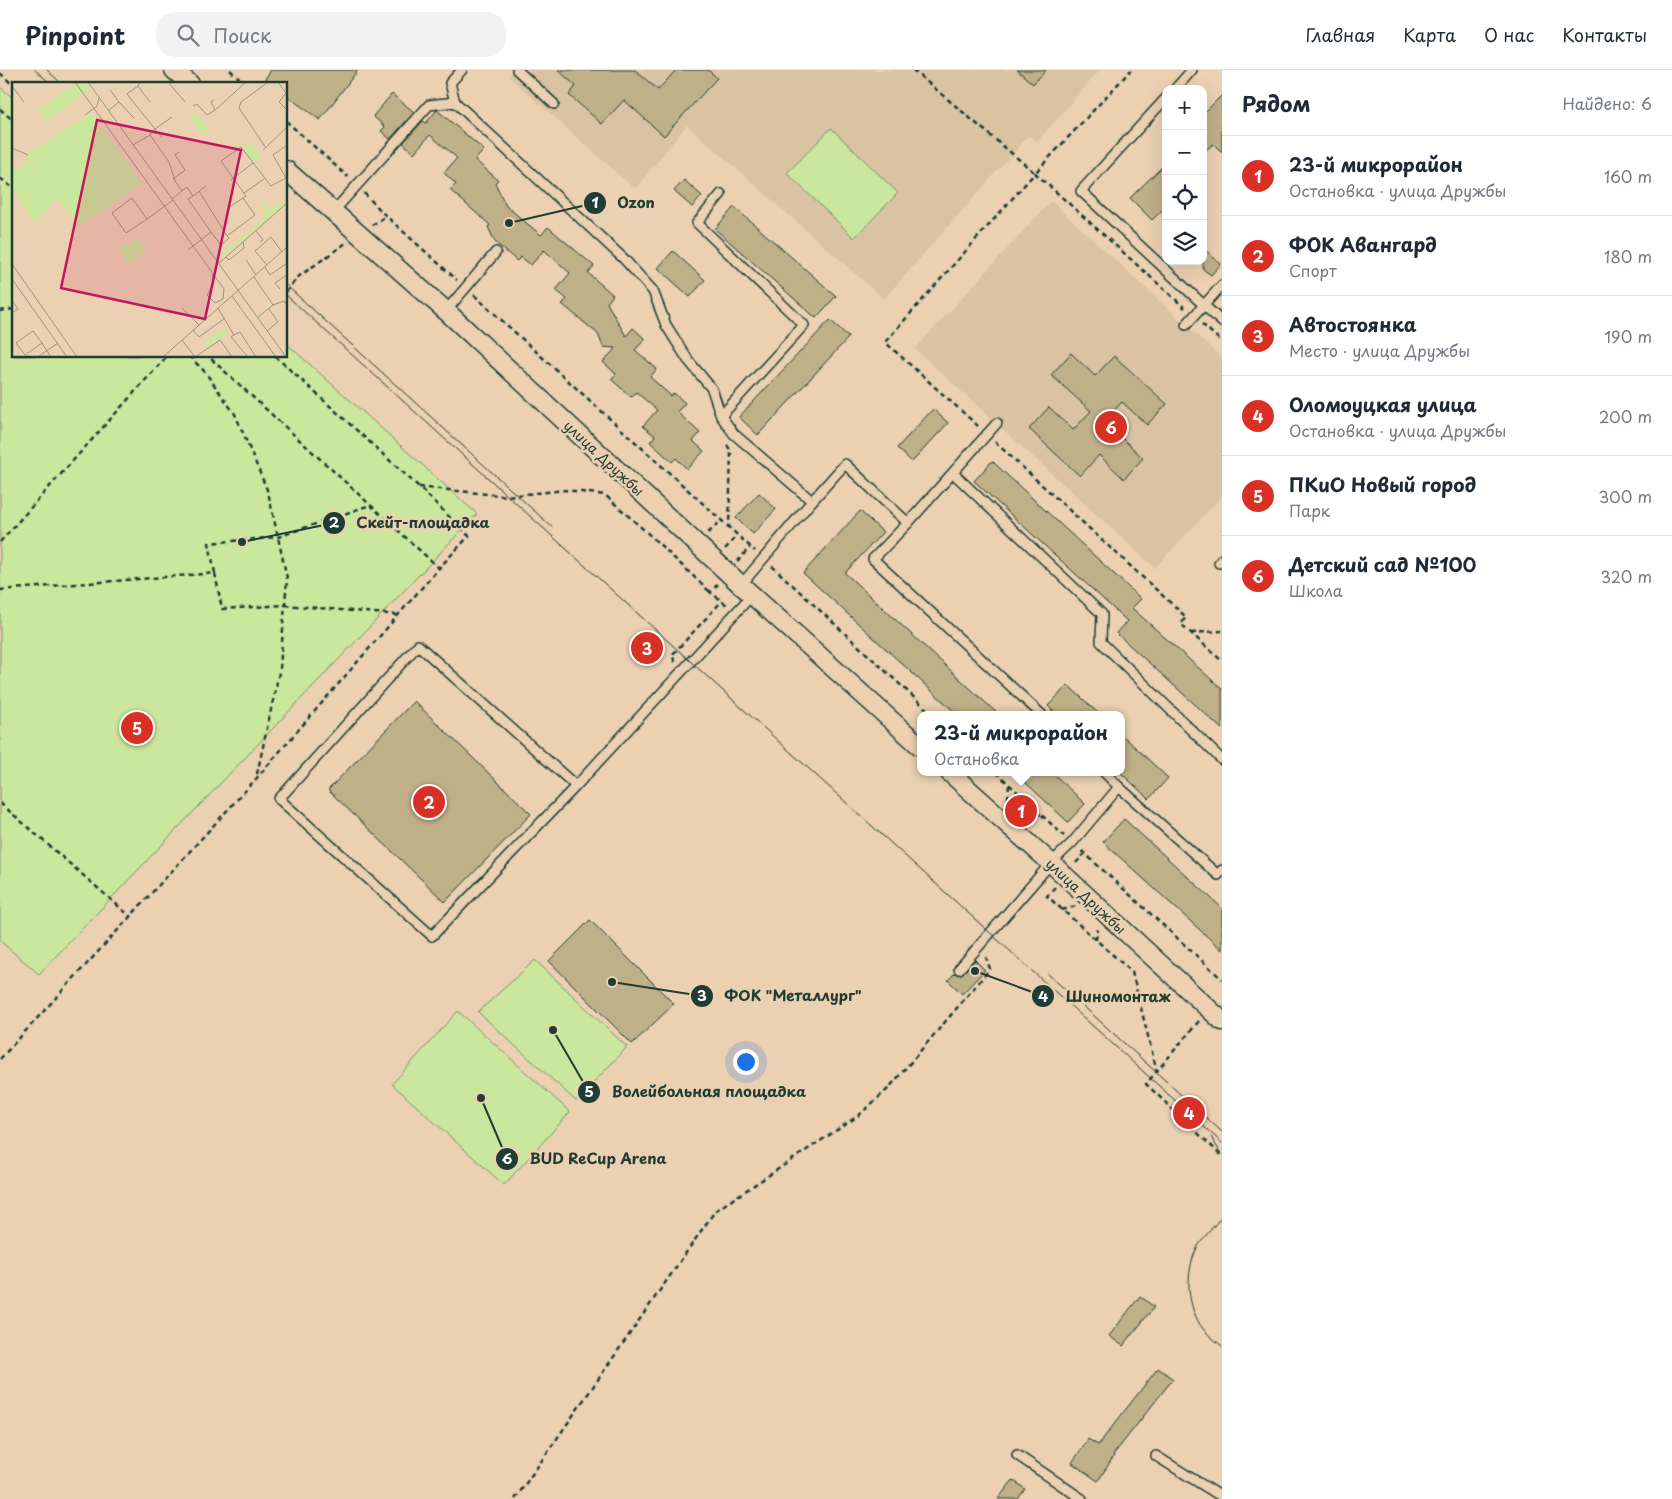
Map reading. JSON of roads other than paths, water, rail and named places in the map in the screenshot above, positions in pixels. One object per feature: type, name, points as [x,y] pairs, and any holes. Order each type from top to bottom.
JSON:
[{"type":"street","points":[[174,70],[188,82]]},
{"type":"street","name":"улица Дружбы","points":[[288,172],[446,311],[746,590],[917,743]]},
{"type":"street","name":"улица Дружбы","points":[[953,776],[1222,1020]]},
{"type":"lane","points":[[462,70],[450,83],[455,102],[624,259],[653,290],[666,325],[688,360],[712,389],[721,416],[734,434],[812,501]]},
{"type":"lane","points":[[517,70],[554,104]]},
{"type":"lane","points":[[1178,85],[1192,70]]},
{"type":"lane","points":[[333,212],[429,105],[455,102]]},
{"type":"lane","points":[[1162,102],[1080,191],[1222,322]]},
{"type":"lane","points":[[721,194],[696,223],[804,326],[721,416]]},
{"type":"lane","points":[[446,311],[496,252]]},
{"type":"lane","points":[[1186,325],[1222,285]]},
{"type":"lane","points":[[998,423],[908,524],[873,559],[1038,711]]},
{"type":"lane","points":[[576,786],[418,645],[279,799],[432,936],[576,786],[617,740],[695,659],[735,613],[763,558],[845,464],[908,524]]},
{"type":"lane","points":[[953,473],[1102,614],[1101,642],[1222,760]]},
{"type":"lane","points":[[1109,776],[1218,875],[1222,870]]},
{"type":"lane","points":[[959,969],[1051,863],[1072,843],[1120,786]]},
{"type":"lane","points":[[1017,1455],[1082,1499]]},
{"type":"lane","points":[[1156,1456],[1222,1497]]},
{"type":"tram line","points":[[35,70],[49,82]]},
{"type":"tram line","points":[[47,70],[60,82]]},
{"type":"tram line","points":[[288,287],[552,527]]},
{"type":"tram line","points":[[288,297],[1222,1143]]},
{"type":"tram line","points":[[1048,974],[1222,1132]]},
{"type":"tram line","points":[[1211,1137],[1222,1155]]},
{"type":"tram line","points":[[1222,1216],[1198,1246],[1191,1264],[1189,1284],[1191,1303],[1200,1325],[1222,1346]]},
{"type":"place","name":"Ozon","points":[[509,223]]},
{"type":"place","name":"Детский сад №100","points":[[1111,427]]},
{"type":"place","name":"Скейт-площадка","points":[[242,542]]},
{"type":"place","name":"Автостоянка","points":[[647,648]]},
{"type":"place","name":"ПКиО Новый город","points":[[137,728]]},
{"type":"place","name":"ФОК Авангард","points":[[429,802]]},
{"type":"place","name":"23-й микрорайон","points":[[1021,811]]},
{"type":"place","name":"Шиномонтаж","points":[[975,971]]},
{"type":"place","name":"ФОК \"Металлург\"","points":[[612,982]]},
{"type":"place","name":"Волейбольная площадка","points":[[553,1030]]},
{"type":"place","name":"BUD ReCup Arena","points":[[481,1098]]},
{"type":"place","name":"Оломоуцкая улица","points":[[1189,1113]]}]
